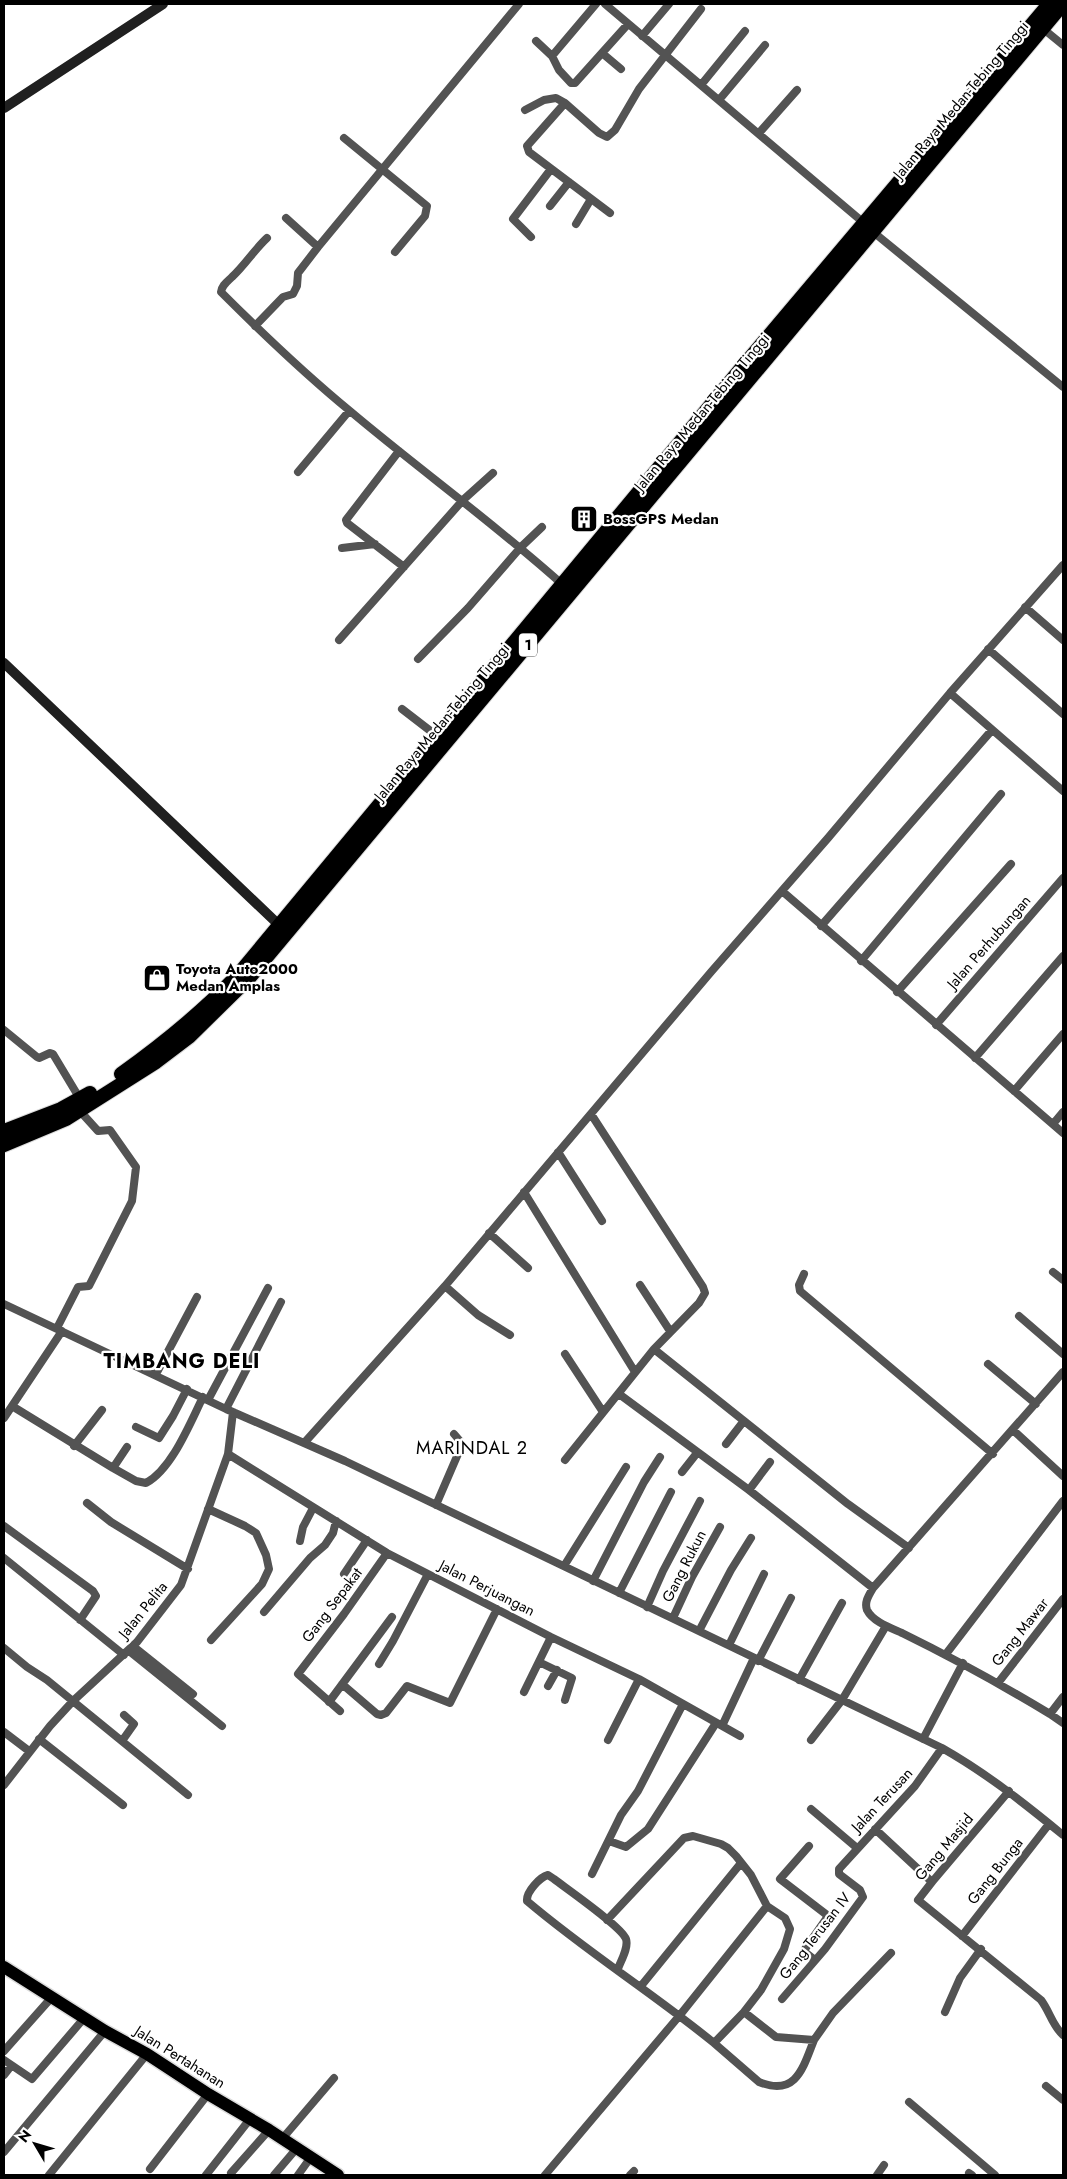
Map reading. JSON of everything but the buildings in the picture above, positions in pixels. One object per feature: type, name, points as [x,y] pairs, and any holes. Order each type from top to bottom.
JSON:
[{"type":"highway","name":"Jalan Raya Medan-Tebing Tinggi","points":[[1038,25],[1049,4]]},
{"type":"highway","name":"Jalan Raya Medan-Tebing Tinggi","points":[[4,1145],[66,1119],[80,1105],[164,1044],[191,1021],[237,976],[563,584],[1038,25],[1062,4]]},
{"type":"highway","name":"Jalan Raya Medan-Tebing Tinggi","points":[[4,1131],[61,1109],[80,1105],[156,1062],[189,1037],[250,977],[696,445],[868,227]]},
{"type":"main road","name":"Jalan Pertahanan","points":[[4,1967],[105,2031],[147,2054],[338,2175]]},
{"type":"street","points":[[4,108],[163,4]]},
{"type":"street","points":[[255,326],[284,297],[293,294],[297,286],[298,273],[318,247],[520,4]]},
{"type":"street","points":[[552,56],[596,4]]},
{"type":"street","points":[[604,4],[868,227],[1063,387]]},
{"type":"street","points":[[642,36],[669,4]]},
{"type":"street","points":[[525,110],[544,100],[556,98],[599,133],[608,137],[615,130],[639,89],[701,9]]},
{"type":"street","points":[[536,41],[552,56],[559,70],[573,84],[628,24]]},
{"type":"street","points":[[1038,25],[1063,44]]},
{"type":"street","points":[[701,85],[745,30]]},
{"type":"street","points":[[719,100],[765,45]]},
{"type":"street","points":[[602,53],[621,69]]},
{"type":"street","points":[[759,133],[796,90]]},
{"type":"street","points":[[565,104],[527,146],[529,152],[610,214]]},
{"type":"street","points":[[344,138],[428,208],[425,216],[395,252]]},
{"type":"street","points":[[532,237],[513,219],[551,169]]},
{"type":"street","points":[[550,206],[569,182]]},
{"type":"street","points":[[576,224],[591,199]]},
{"type":"street","points":[[286,218],[318,247]]},
{"type":"street","points":[[267,238],[258,246],[246,264],[220,291],[255,326],[350,411],[521,547],[563,584]]},
{"type":"street","points":[[298,472],[350,411]]},
{"type":"street","points":[[399,450],[346,518],[347,523],[404,567]]},
{"type":"street","points":[[340,640],[463,500],[493,473]]},
{"type":"street","points":[[418,659],[468,608],[521,547],[542,526]]},
{"type":"street","points":[[342,548],[375,544]]},
{"type":"street","points":[[305,1442],[445,1286],[950,693],[1063,565]]},
{"type":"street","points":[[1026,607],[1063,640]]},
{"type":"street","points":[[988,650],[1063,714]]},
{"type":"street","points":[[4,663],[279,925]]},
{"type":"street","points":[[950,693],[1063,791]]},
{"type":"street","points":[[402,709],[437,736]]},
{"type":"street","points":[[822,926],[992,730]]},
{"type":"street","points":[[861,961],[1001,794]]},
{"type":"street","points":[[897,992],[1011,864]]},
{"type":"street","name":"Jalan Perhubungan","points":[[936,1025],[1063,878]]},
{"type":"street","points":[[782,891],[1063,1133]]},
{"type":"street","points":[[975,1058],[1063,956]]},
{"type":"street","points":[[4,1030],[39,1058],[50,1053],[53,1054],[80,1105],[98,1131],[110,1130],[136,1167],[133,1181],[134,1195],[88,1286],[78,1286],[60,1329],[4,1418]]},
{"type":"street","points":[[1014,1091],[1063,1034]]},
{"type":"street","points":[[1053,1124],[1063,1112]]},
{"type":"street","points":[[565,1460],[670,1330],[704,1296],[704,1290],[591,1114]]},
{"type":"street","points":[[558,1152],[602,1221]]},
{"type":"street","points":[[524,1192],[636,1372]]},
{"type":"street","points":[[489,1233],[528,1268]]},
{"type":"street","points":[[1053,1272],[1063,1280]]},
{"type":"street","points":[[804,1274],[799,1289],[806,1297],[993,1454]]},
{"type":"street","points":[[640,1285],[670,1330]]},
{"type":"street","points":[[445,1286],[478,1315],[510,1335]]},
{"type":"street","points":[[12,1406],[74,1446],[136,1481],[149,1482],[180,1445],[268,1288]]},
{"type":"street","points":[[156,1374],[197,1297]]},
{"type":"street","points":[[230,1411],[282,1302]]},
{"type":"street","points":[[4,1304],[156,1374],[230,1411],[305,1442],[942,1748],[975,1766],[1063,1835]]},
{"type":"street","points":[[1019,1316],[1063,1354]]},
{"type":"street","points":[[654,1349],[848,1504],[909,1548]]},
{"type":"street","points":[[566,1354],[603,1412]]},
{"type":"street","points":[[988,1364],[1036,1404]]},
{"type":"street","points":[[1063,1372],[1014,1431],[873,1588],[866,1604],[867,1610],[874,1618],[886,1626],[963,1663],[1063,1723]]},
{"type":"street","points":[[136,1427],[159,1438],[187,1389]]},
{"type":"street","points":[[619,1394],[749,1490],[873,1588]]},
{"type":"street","points":[[74,1446],[102,1410]]},
{"type":"street","name":"Jalan Pelita","points":[[4,1785],[39,1739],[73,1701],[129,1650],[174,1596],[188,1569],[228,1454],[230,1411]]},
{"type":"street","points":[[726,1444],[743,1422]]},
{"type":"street","points":[[1014,1431],[1063,1476]]},
{"type":"street","points":[[436,1505],[461,1447],[460,1441],[454,1434]]},
{"type":"street","points":[[113,1468],[127,1447]]},
{"type":"street","points":[[682,1472],[697,1453]]},
{"type":"street","name":"Jalan Perjuangan","points":[[228,1454],[387,1553],[497,1610],[639,1679],[740,1736]]},
{"type":"street","points":[[593,1581],[644,1482],[660,1457]]},
{"type":"street","points":[[749,1490],[770,1462]]},
{"type":"street","points":[[564,1566],[626,1467]]},
{"type":"street","points":[[619,1593],[671,1492]]},
{"type":"street","points":[[647,1607],[663,1571],[700,1501]]},
{"type":"street","points":[[946,1654],[1063,1501]]},
{"type":"street","points":[[87,1503],[111,1522],[188,1569]]},
{"type":"street","points":[[300,1541],[303,1527],[313,1508]]},
{"type":"street","points":[[208,1509],[256,1532],[266,1555],[269,1569],[262,1584],[211,1640]]},
{"type":"street","points":[[264,1612],[310,1558],[325,1545],[333,1533],[336,1521]]},
{"type":"street","points":[[4,1526],[93,1592],[96,1596],[95,1600],[80,1620]]},
{"type":"street","name":"Gang Rukun","points":[[673,1618],[692,1577],[720,1527]]},
{"type":"street","points":[[699,1631],[731,1570],[751,1538]]},
{"type":"street","points":[[344,1574],[367,1540]]},
{"type":"street","name":"Gang Sepakat","points":[[330,1702],[298,1674],[344,1614],[387,1553]]},
{"type":"street","points":[[4,1558],[80,1620],[129,1650],[193,1694]]},
{"type":"street","points":[[379,1664],[391,1646],[428,1574]]},
{"type":"street","points":[[729,1645],[764,1574]]},
{"type":"street","points":[[609,1841],[626,1847],[648,1830],[719,1724],[791,1598]]},
{"type":"street","name":"Gang Mawar","points":[[998,1683],[1063,1598]]},
{"type":"street","points":[[799,1680],[842,1603]]},
{"type":"street","points":[[342,1684],[377,1714],[381,1715],[386,1713],[407,1686],[450,1703],[497,1610]]},
{"type":"street","points":[[340,1710],[330,1702],[392,1617]]},
{"type":"street","points":[[810,1740],[842,1700],[886,1626]]},
{"type":"street","points":[[524,1692],[551,1637]]},
{"type":"street","points":[[376,1638],[391,1646]]},
{"type":"street","points":[[4,1648],[73,1701],[188,1795]]},
{"type":"street","points":[[129,1650],[222,1726]]},
{"type":"street","points":[[539,1662],[572,1679],[565,1700]]},
{"type":"street","points":[[924,1739],[963,1663]]},
{"type":"street","points":[[548,1686],[557,1670]]},
{"type":"street","points":[[608,1740],[639,1679]]},
{"type":"street","points":[[1050,1714],[1063,1697]]},
{"type":"street","points":[[592,1874],[621,1816],[638,1791],[683,1704]]},
{"type":"street","points":[[122,1741],[134,1724],[124,1715]]},
{"type":"street","points":[[4,1732],[29,1752]]},
{"type":"street","points":[[39,1739],[123,1805]]},
{"type":"street","name":"Jalan Terusan","points":[[839,1869],[926,1773],[942,1748]]},
{"type":"street","name":"Gang Masjid","points":[[962,1936],[919,1902],[919,1898],[1009,1791]]},
{"type":"street","points":[[811,1809],[857,1848]]},
{"type":"street","name":"Gang Bunga","points":[[962,1936],[1050,1824]]},
{"type":"street","points":[[875,1829],[932,1882]]},
{"type":"street","points":[[607,1920],[687,1836],[720,1844],[736,1856],[757,1885],[767,1906],[785,1918],[789,1923],[788,1937],[774,1968],[744,2012],[714,2043]]},
{"type":"street","points":[[809,1846],[780,1879],[828,1916],[805,1949],[805,1952],[815,1960]]},
{"type":"street","points":[[641,1986],[742,1863]]},
{"type":"street","name":"Gang Terusan IV","points":[[782,1999],[815,1960],[863,1897],[860,1890],[839,1874],[839,1869]]},
{"type":"street","points":[[618,1969],[626,1940],[607,1920],[548,1875],[543,1876],[526,1898],[535,1908],[680,2015],[759,2082],[765,2085],[786,2086],[797,2076],[814,2040],[833,2013],[891,1953]]},
{"type":"street","points":[[545,2175],[680,2015],[767,1906]]},
{"type":"street","points":[[962,1936],[981,1949],[1042,2000],[1048,2008],[1053,2025],[1063,2035]]},
{"type":"street","points":[[945,2012],[960,1978],[981,1949]]},
{"type":"street","points":[[4,2051],[52,1997]]},
{"type":"street","points":[[744,2012],[776,2037],[814,2040]]},
{"type":"street","points":[[4,2060],[32,2079],[85,2018]]},
{"type":"street","points":[[4,2152],[105,2031]]},
{"type":"street","points":[[49,2175],[147,2054]]},
{"type":"street","points":[[4,2075],[11,2066]]},
{"type":"street","points":[[282,2139],[334,2078]]},
{"type":"street","points":[[1046,2086],[1063,2100]]},
{"type":"street","points":[[150,2169],[208,2094]]},
{"type":"street","points":[[909,2102],[995,2175]]},
{"type":"street","points":[[206,2175],[250,2119]]},
{"type":"street","points":[[231,2173],[269,2130]]},
{"type":"street","points":[[274,2175],[297,2148]]},
{"type":"street","points":[[298,2175],[311,2157]]},
{"type":"street","points":[[877,2175],[884,2165]]},
{"type":"place","name":"BossGPS Medan","points":[[584,519]]},
{"type":"place","name":"Toyota Auto2000 Medan Amplas","points":[[157,978]]},
{"type":"district","name":"TIMBANG DELI","points":[[182,1361]]},
{"type":"district","name":"MARINDAL 2","points":[[472,1448]]}]
